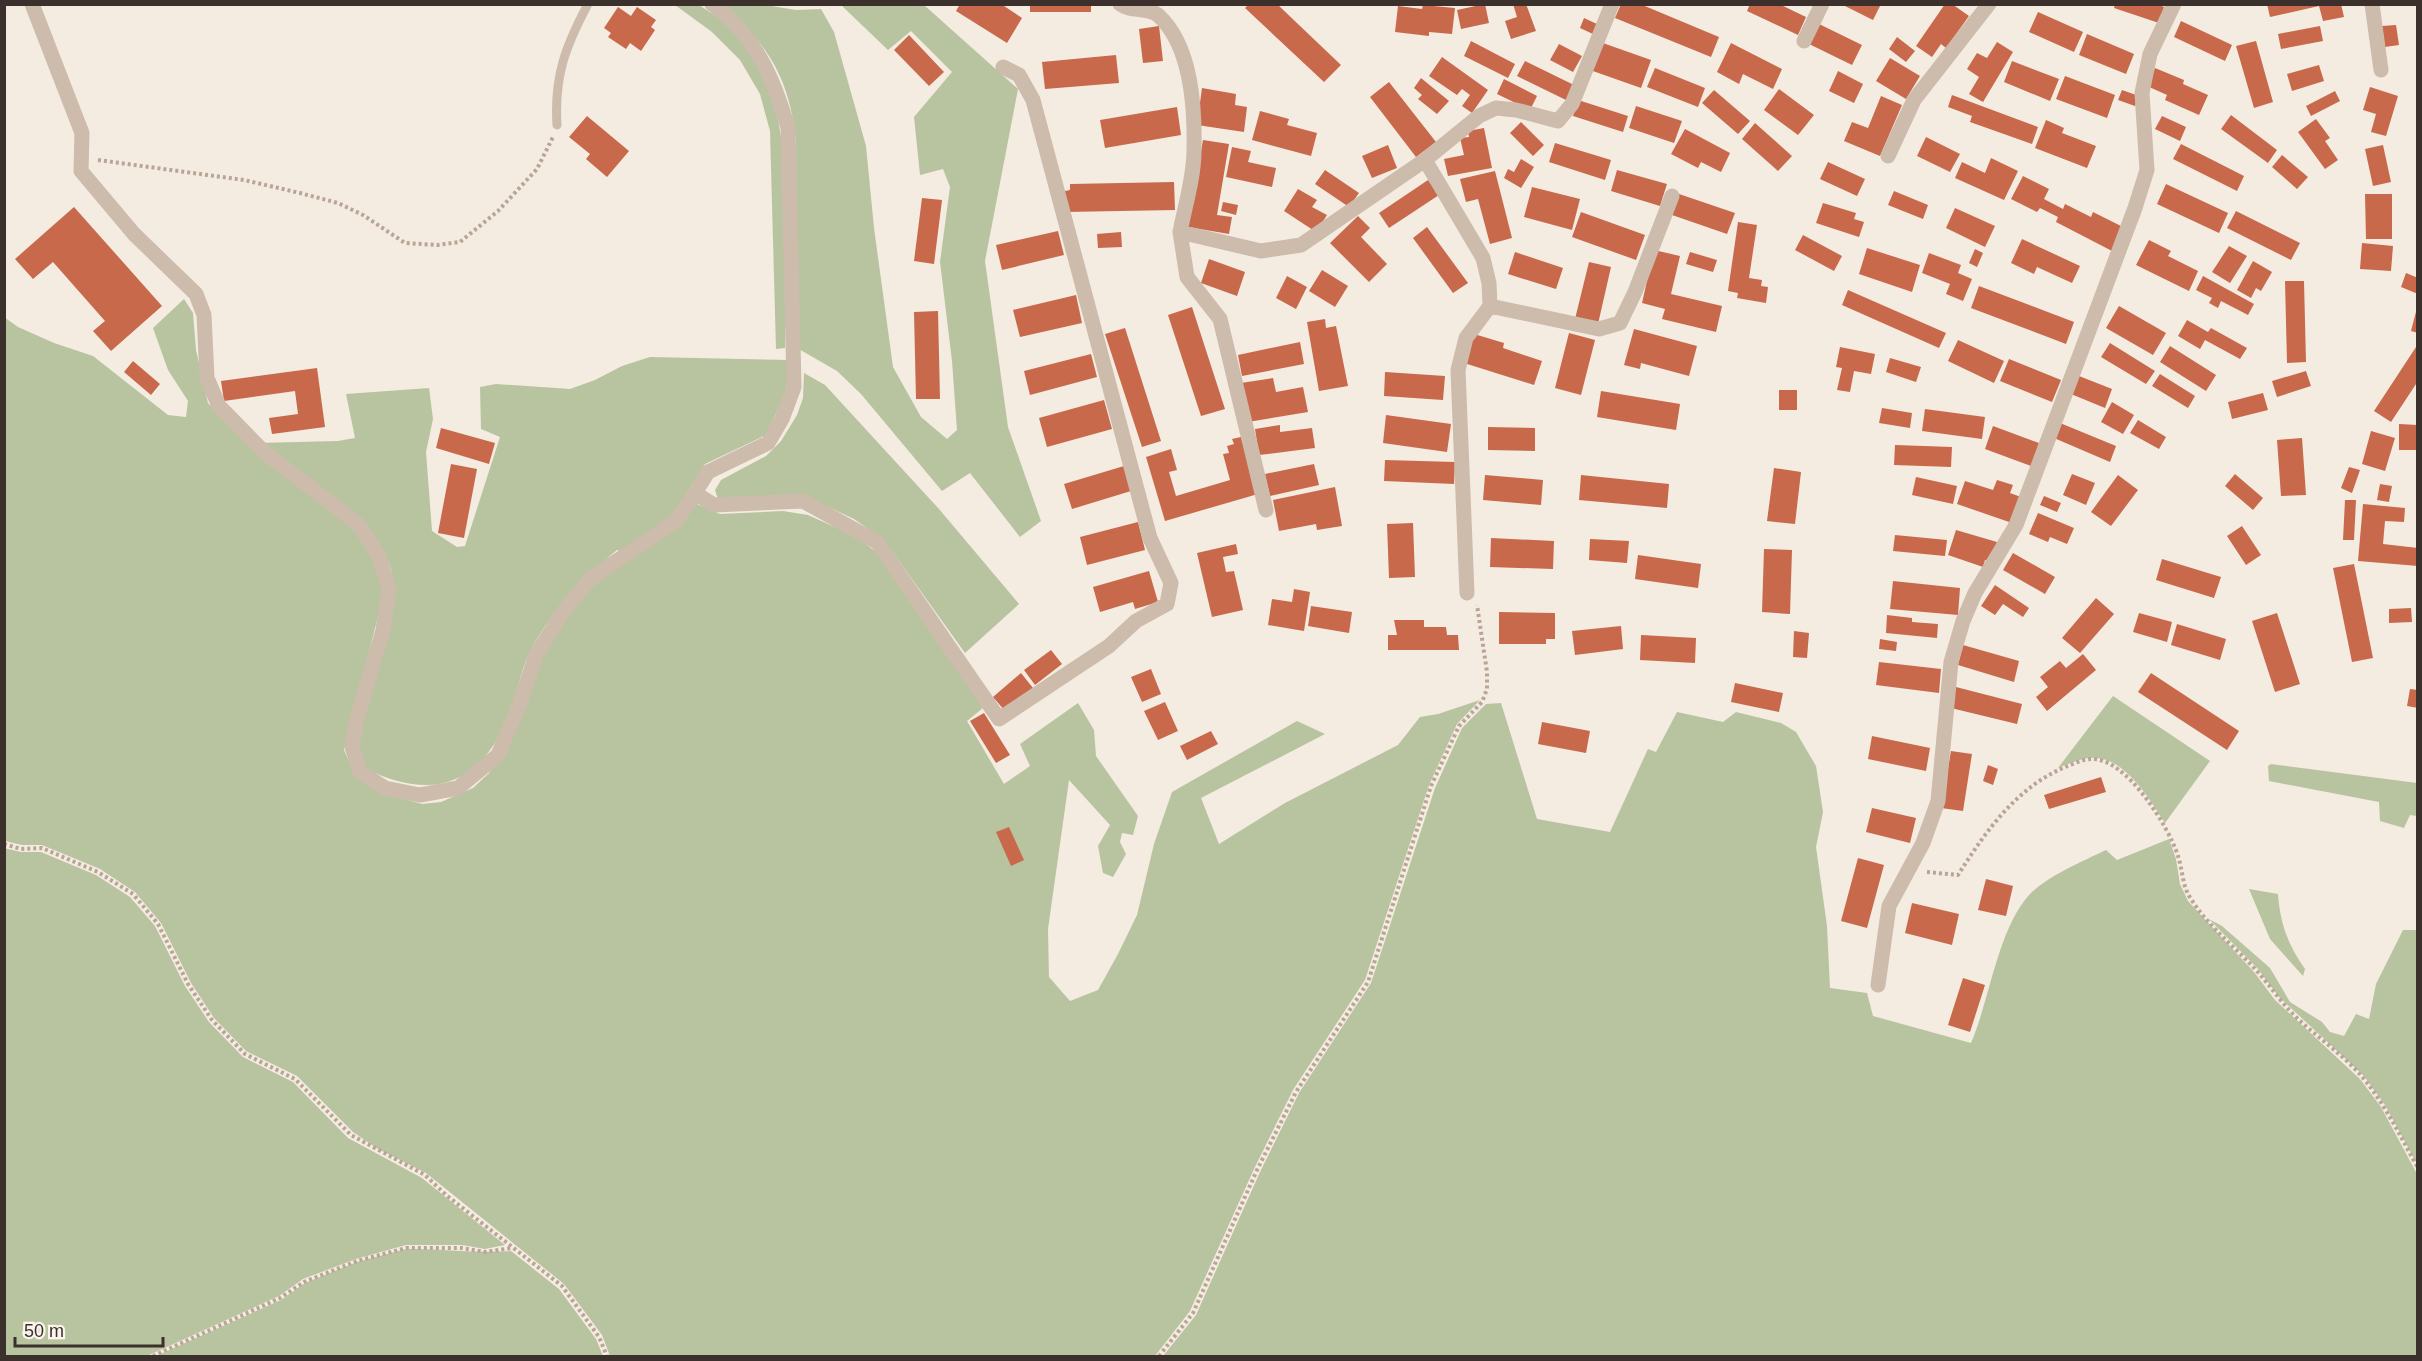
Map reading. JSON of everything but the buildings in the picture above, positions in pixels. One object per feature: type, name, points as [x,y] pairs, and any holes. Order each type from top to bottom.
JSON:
[{"type":"street","points":[[32,4],[82,133],[81,171],[134,234],[196,294],[204,315],[207,378],[219,406],[264,452],[358,524],[379,556],[389,589],[383,630],[356,722],[352,747],[360,772],[385,788],[420,795],[458,788],[498,755],[520,703],[536,655],[563,612],[590,579],[676,520],[708,472],[768,443],[782,419],[794,387],[788,128],[777,87],[748,36],[712,4]]},
{"type":"street","points":[[1120,4],[1157,13],[1168,27],[1179,48],[1190,87],[1194,152],[1180,232],[1186,277],[1220,319],[1266,510]]},
{"type":"street","points":[[1180,232],[1261,250],[1301,245],[1425,160],[1479,116],[1496,108],[1516,110],[1558,121],[1572,104],[1612,4]]},
{"type":"street","points":[[1804,41],[1822,4]]},
{"type":"street","points":[[1888,156],[1914,100],[1989,4]]},
{"type":"street","points":[[1878,985],[1889,906],[1923,843],[1938,801],[1951,662],[1963,621],[1975,592],[2016,525],[2147,170],[2142,93],[2150,54],[2174,4]]},
{"type":"street","points":[[2372,4],[2381,70]]},
{"type":"street","points":[[695,493],[714,506],[803,501],[877,542],[999,719],[1109,646],[1136,621],[1167,604],[1171,583],[1150,538],[1033,100],[1019,75],[1003,67]]},
{"type":"street","points":[[1425,160],[1483,258],[1489,283],[1490,306],[1466,338],[1458,370],[1467,593]]},
{"type":"street","points":[[1490,306],[1599,329],[1620,323],[1635,292],[1672,196]]},
{"type":"lane","points":[[557,125],[556,87],[560,69],[566,49],[588,4]]},
{"type":"path","points":[[81,158],[244,180],[300,193],[338,203],[363,215],[405,243],[437,245],[460,242],[498,211],[537,169],[551,146],[557,125]]},
{"type":"path","points":[[1159,1356],[1193,1313],[1257,1170],[1296,1092],[1368,982],[1431,786],[1459,726],[1482,702],[1487,689],[1487,672],[1477,603],[1467,593]]},
{"type":"path","points":[[1908,871],[1958,875],[2004,810],[2028,789],[2074,764],[2091,759],[2108,762],[2139,791],[2172,838],[2179,858],[2183,884],[2190,899],[2256,970],[2277,998],[2362,1077],[2384,1106],[2418,1168]]},
{"type":"path","points":[[4,844],[21,849],[42,848],[98,872],[133,894],[158,924],[188,984],[212,1020],[245,1054],[295,1079],[351,1135],[425,1175],[562,1286],[599,1337],[607,1356]]},
{"type":"path","points":[[153,1356],[280,1298],[304,1282],[357,1261],[406,1248],[461,1248],[484,1252],[513,1248]]},
{"type":"green space","points":[[675,5],[699,5],[719,18],[746,44],[773,91],[781,137],[786,230],[785,348],[776,349],[770,131],[760,94],[740,60],[712,32]]},
{"type":"green space","points":[[723,5],[765,5],[796,10],[821,9],[834,32],[866,146],[874,228],[893,367],[921,417],[947,439],[957,430],[952,361],[940,262],[950,187],[943,169],[920,175],[914,117],[952,72],[911,31],[888,50],[841,5],[924,5],[1018,89],[985,261],[1008,427],[1041,521],[1020,537],[970,473],[942,491],[861,394],[837,371],[797,348],[796,140],[793,118],[782,81],[774,65],[753,35]]},
{"type":"green space","points":[[184,299],[193,313],[196,350],[208,403],[253,450],[359,532],[372,552],[380,572],[384,593],[344,750],[356,777],[385,793],[422,804],[441,802],[473,788],[489,773],[503,752],[542,653],[568,614],[595,581],[628,553],[617,550],[580,585],[546,625],[526,661],[509,715],[484,758],[469,772],[452,781],[433,785],[390,779],[366,769],[359,739],[363,710],[389,611],[392,594],[391,569],[383,550],[370,532],[353,515],[313,482],[257,443],[338,441],[355,438],[346,394],[429,388],[433,419],[426,452],[432,531],[457,547],[465,546],[500,437],[481,429],[480,387],[496,384],[570,389],[595,380],[622,366],[650,357],[789,360],[786,392],[766,435],[705,464],[690,487],[697,504],[720,514],[783,511],[808,515],[857,537],[880,555],[983,708],[967,721],[1004,784],[1030,766],[1020,744],[1078,703],[1094,730],[1096,756],[1138,816],[1133,835],[1122,833],[1120,842],[1126,854],[1113,877],[1103,873],[1098,846],[1110,825],[1069,780],[1048,929],[1049,977],[1070,1001],[1098,990],[1118,954],[1137,915],[1154,844],[1172,792],[1297,721],[1325,734],[1201,798],[1219,844],[1285,803],[1398,745],[1420,717],[1438,714],[1480,700],[1457,724],[1429,785],[1365,980],[1293,1090],[1254,1169],[1190,1311],[1155,1356],[610,1356],[602,1335],[564,1284],[426,1173],[378,1149],[353,1132],[297,1076],[246,1051],[214,1018],[191,983],[161,923],[135,892],[100,869],[42,845],[22,845],[5,841],[4,317],[18,327],[54,343],[93,356],[168,415],[186,417],[188,401],[168,370],[153,328]]},
{"type":"green space","points":[[804,373],[825,385],[939,509],[1019,604],[965,653],[884,540],[854,519],[807,497],[718,499],[715,490],[721,480],[766,456],[781,441],[797,415],[803,398]]},
{"type":"green space","points":[[2113,696],[2210,761],[2165,823],[2134,780],[2113,763],[2101,758],[2089,758],[2058,768]]},
{"type":"green space","points":[[1501,703],[1537,819],[1610,832],[1648,749],[1656,752],[1677,712],[1723,722],[1736,712],[1781,723],[1796,732],[1816,766],[1823,812],[1816,847],[1827,926],[1830,988],[1867,993],[1873,1016],[1971,1043],[2002,944],[2019,908],[2030,894],[2056,875],[2106,850],[2117,860],[2169,839],[2176,859],[2180,884],[2188,901],[2254,972],[2275,1000],[2360,1079],[2381,1107],[2417,1174],[2417,1356],[1163,1356],[1196,1315],[1260,1172],[1299,1093],[1371,983],[1435,788],[1462,728],[1486,704]]},
{"type":"green space","points":[[2271,764],[2417,783],[2417,816],[2410,815],[2404,828],[2380,821],[2379,802],[2269,781],[2268,766]]},
{"type":"green space","points":[[4,848],[21,852],[41,852],[96,875],[130,897],[155,926],[185,986],[209,1022],[243,1057],[293,1082],[348,1138],[422,1178],[505,1245],[485,1249],[462,1245],[406,1245],[356,1259],[303,1279],[279,1296],[147,1356],[5,1356]]},
{"type":"green space","points":[[2249,889],[2278,894],[2283,924],[2294,951],[2305,969],[2303,976],[2270,939]]},
{"type":"green space","points":[[2209,919],[2222,926],[2270,968],[2290,1002],[2322,1022],[2330,1032],[2344,1036],[2356,1014],[2369,1019],[2376,984],[2403,930],[2417,930],[2417,1164],[2385,1105],[2364,1076],[2279,997],[2258,969]]},
{"type":"green space","points":[[406,1249],[511,1251],[559,1289],[596,1339],[603,1356],[156,1356],[281,1300],[305,1283],[357,1262]]}]
